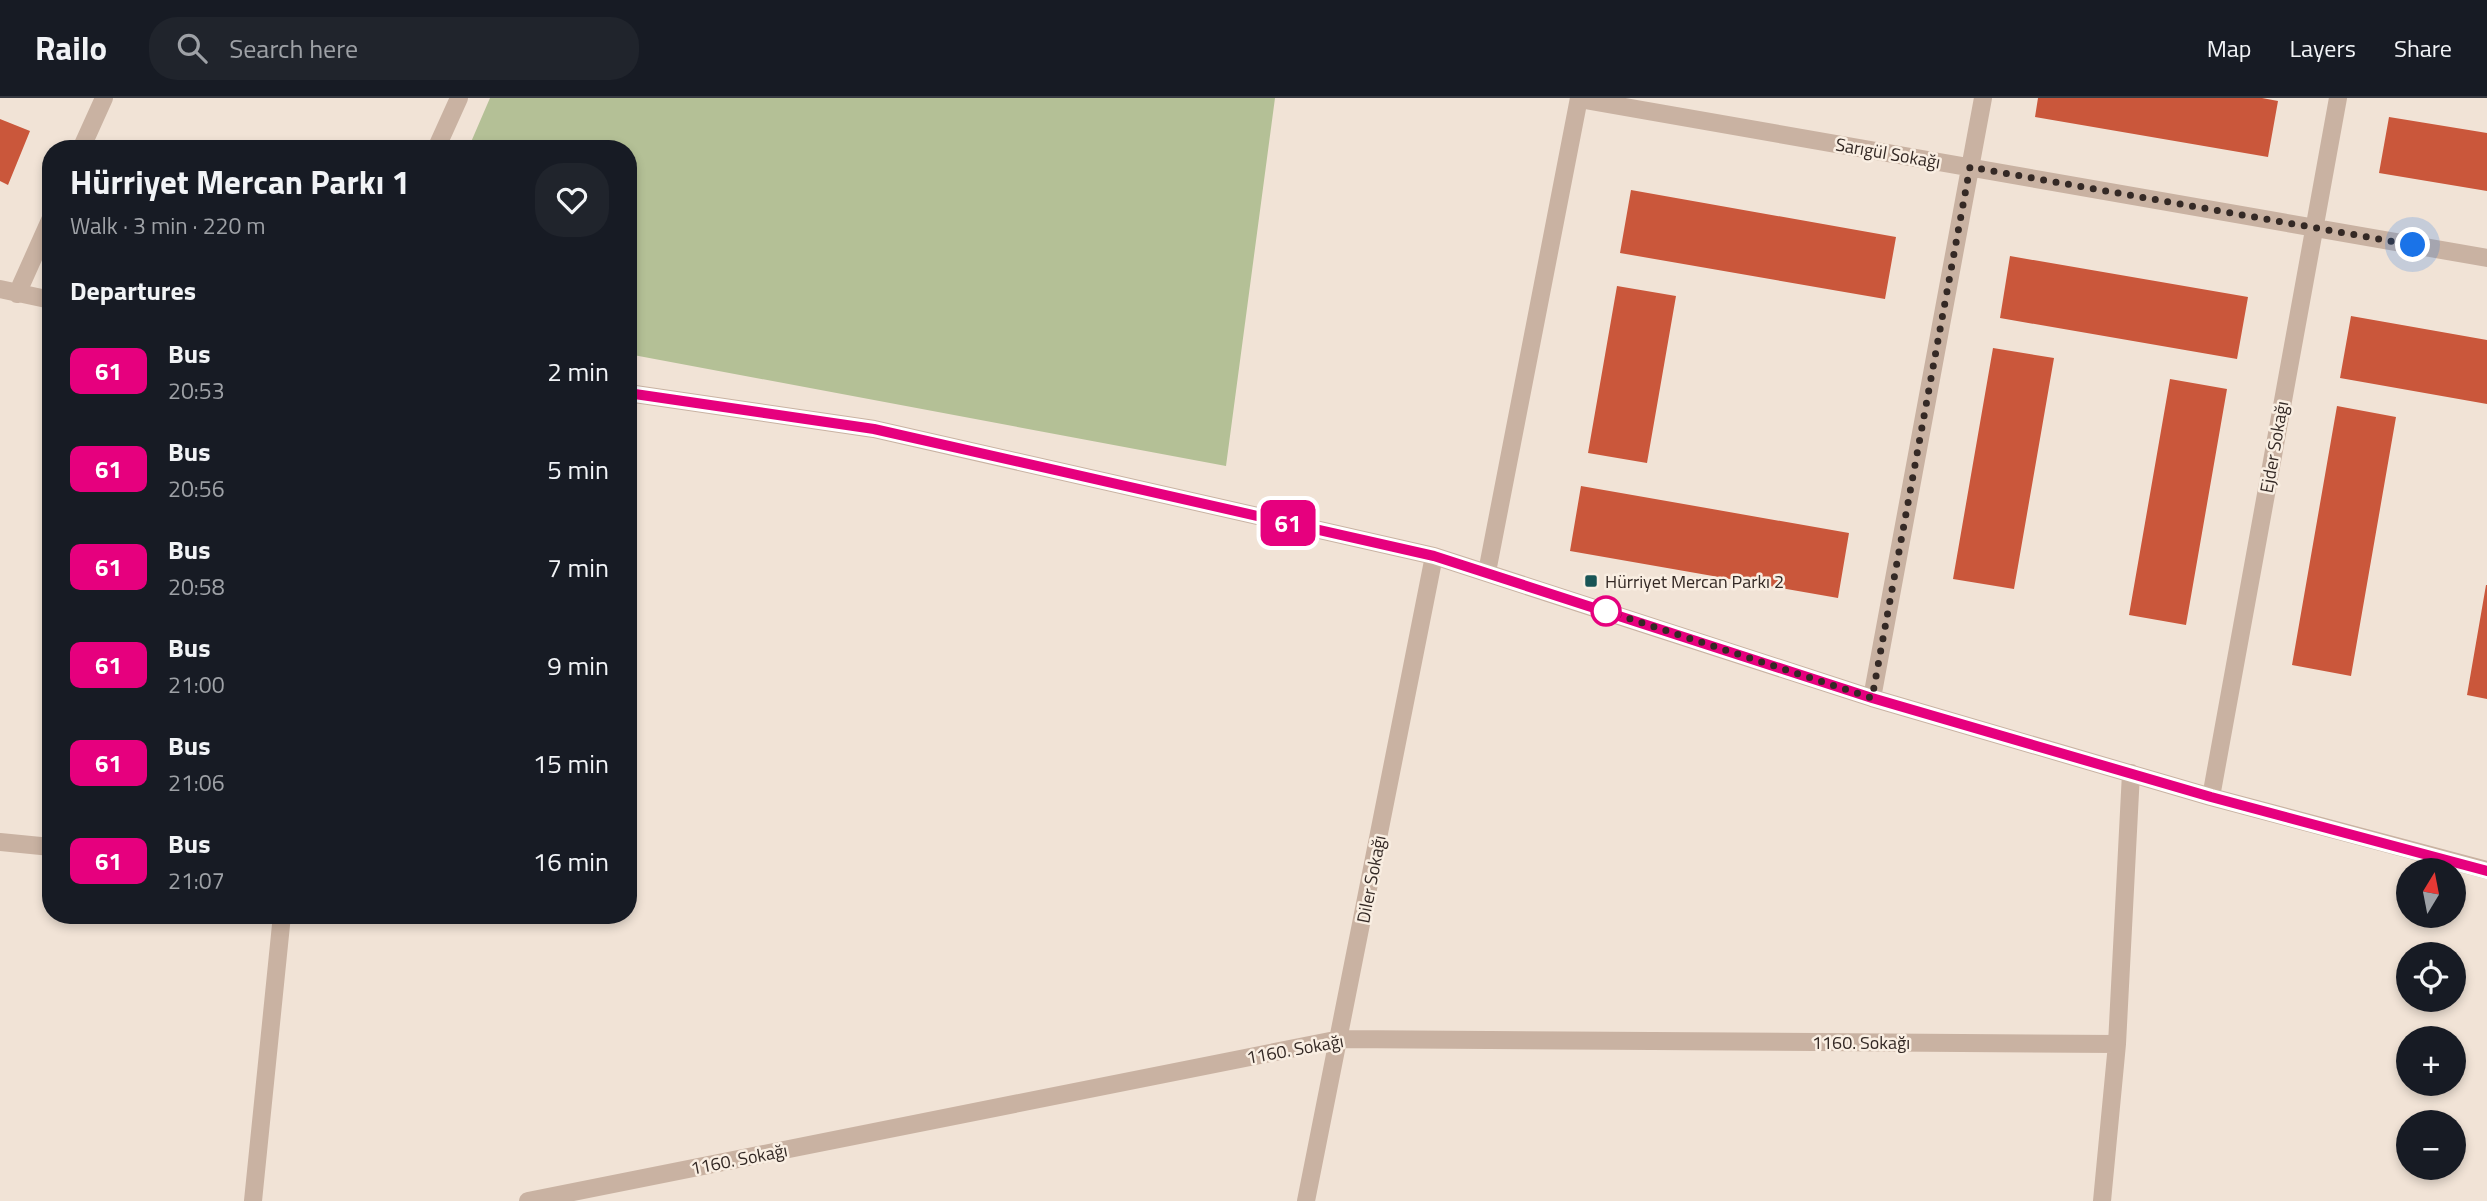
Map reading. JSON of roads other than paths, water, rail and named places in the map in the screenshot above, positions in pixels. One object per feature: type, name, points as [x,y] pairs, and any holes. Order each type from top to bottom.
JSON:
[{"type":"street","points":[[86,140],[104,98]]},
{"type":"street","points":[[440,140],[459,98]]},
{"type":"street","points":[[1872,698],[1983,98]]},
{"type":"street","name":"Ejder Sokağı","points":[[2211,797],[2338,98]]},
{"type":"street","points":[[1488,572],[1579,99]]},
{"type":"street","name":"Sarıgül Sokağı","points":[[1579,99],[2487,258]]},
{"type":"street","points":[[42,233],[8,292],[42,298]]},
{"type":"street","points":[[637,394],[874,429],[1434,556],[1872,698],[2211,797],[2487,870]]},
{"type":"street","name":"Diler Sokağı","points":[[1306,1201],[1434,556]]},
{"type":"street","points":[[2102,1201],[2117,1044],[2131,774]]},
{"type":"street","points":[[0,842],[42,847]]},
{"type":"street","points":[[253,1201],[281,924]]},
{"type":"street","name":"1160. Sokağı","points":[[528,1201],[1340,1039],[2117,1044]]},
{"type":"place","name":"Hürriyet Mercan Parkı 2","points":[[1591,581]]}]
